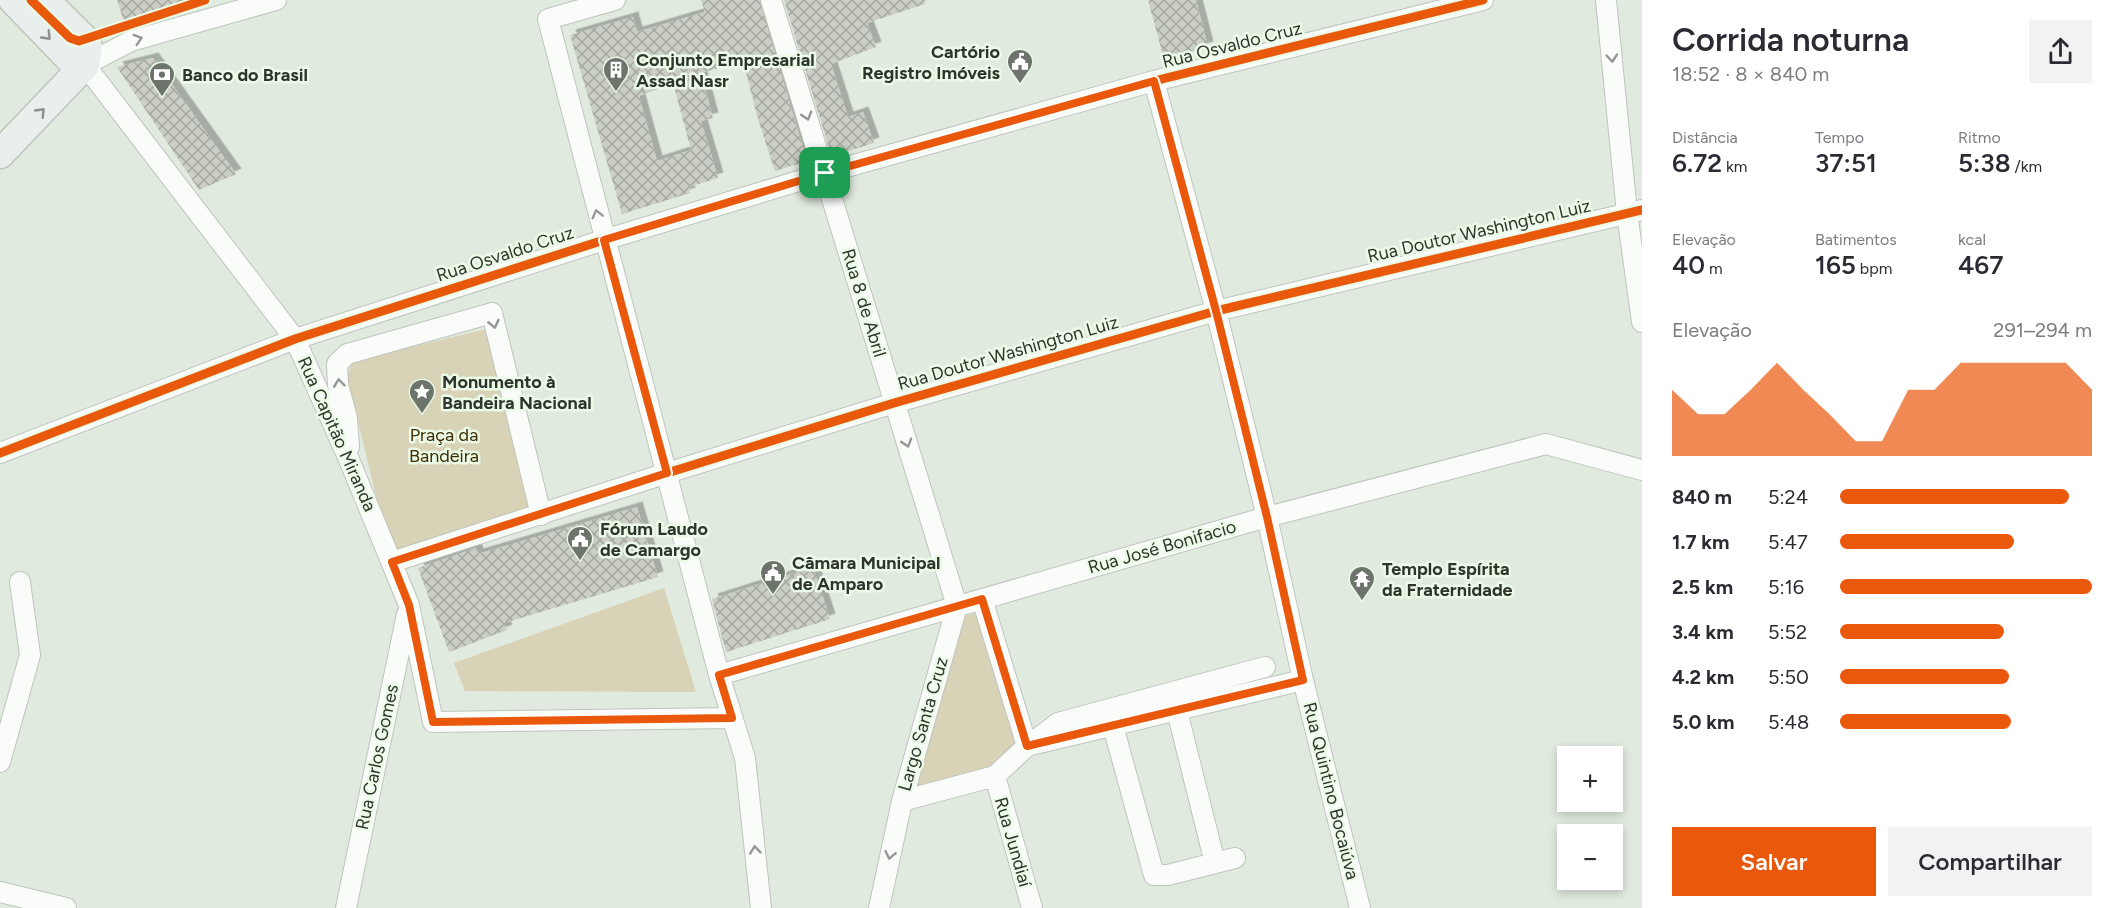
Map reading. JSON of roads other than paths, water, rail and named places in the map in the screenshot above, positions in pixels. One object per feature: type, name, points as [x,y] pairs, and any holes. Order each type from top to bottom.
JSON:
[{"type":"street","name":"Rua Capitão Miranda","points":[[13,0],[70,59],[86,65],[295,339],[350,462],[409,605],[433,722],[732,718]]},
{"type":"street","name":"Rua Capitão Miranda","points":[[45,0],[84,39],[88,47],[86,65]]},
{"type":"street","points":[[0,154],[86,65],[131,41],[276,0]]},
{"type":"street","points":[[615,0],[548,19],[719,675],[745,758],[761,908]]},
{"type":"street","name":"Rua 8 de Abril","points":[[771,0],[957,606]]},
{"type":"street","name":"Rua Osvaldo Cruz","points":[[0,453],[295,339],[604,240],[825,173],[1154,81],[1483,0]]},
{"type":"street","points":[[1606,0],[1634,211],[1642,322]]},
{"type":"street","name":"Rua Quintino Bocaiúva","points":[[1154,81],[1216,311],[1267,517],[1303,680],[1360,908]]},
{"type":"street","name":"Rua Doutor Washington Luiz","points":[[392,562],[667,473],[894,403],[1216,311],[1634,211]]},
{"type":"street","points":[[350,462],[347,418],[338,385],[337,364],[347,354],[492,314],[541,515]]},
{"type":"street","name":"Rua José Bonifacio","points":[[719,675],[1267,517],[1546,444],[1642,470]]},
{"type":"street","points":[[0,762],[30,655],[21,582]]},
{"type":"street","points":[[982,599],[1027,746],[1303,680]]},
{"type":"street","name":"Rua Carlos Gomes","points":[[345,908],[409,605]]},
{"type":"street","name":"Largo Santa Cruz","points":[[902,801],[957,606]]},
{"type":"street","name":"Largo Santa Cruz","points":[[902,801],[995,776],[1027,746],[1058,723],[1265,667]]},
{"type":"street","points":[[1177,711],[1215,863]]},
{"type":"street","points":[[1113,726],[1154,875],[1168,875],[1235,858]]},
{"type":"street","name":"Rua Jundiaí","points":[[995,776],[1032,908]]},
{"type":"street","points":[[879,908],[902,801]]},
{"type":"street","points":[[0,892],[66,908]]},
{"type":"place","name":"Cartório Registro Imóveis","points":[[1020,85]]},
{"type":"place","name":"Conjunto Empresarial Assad Nasr","points":[[616,93]]},
{"type":"place","name":"Banco do Brasil","points":[[162,98]]},
{"type":"place","name":"Monumento à Bandeira Nacional","points":[[422,415]]},
{"type":"place","name":"Fórum Laudo de Camargo","points":[[580,562]]},
{"type":"place","name":"Câmara Municipal de Amparo","points":[[773,596]]},
{"type":"place","name":"Templo Espírita da Fraternidade","points":[[1362,602]]},
{"type":"park label","name":"Praça da Bandeira","points":[[444,445]]}]
